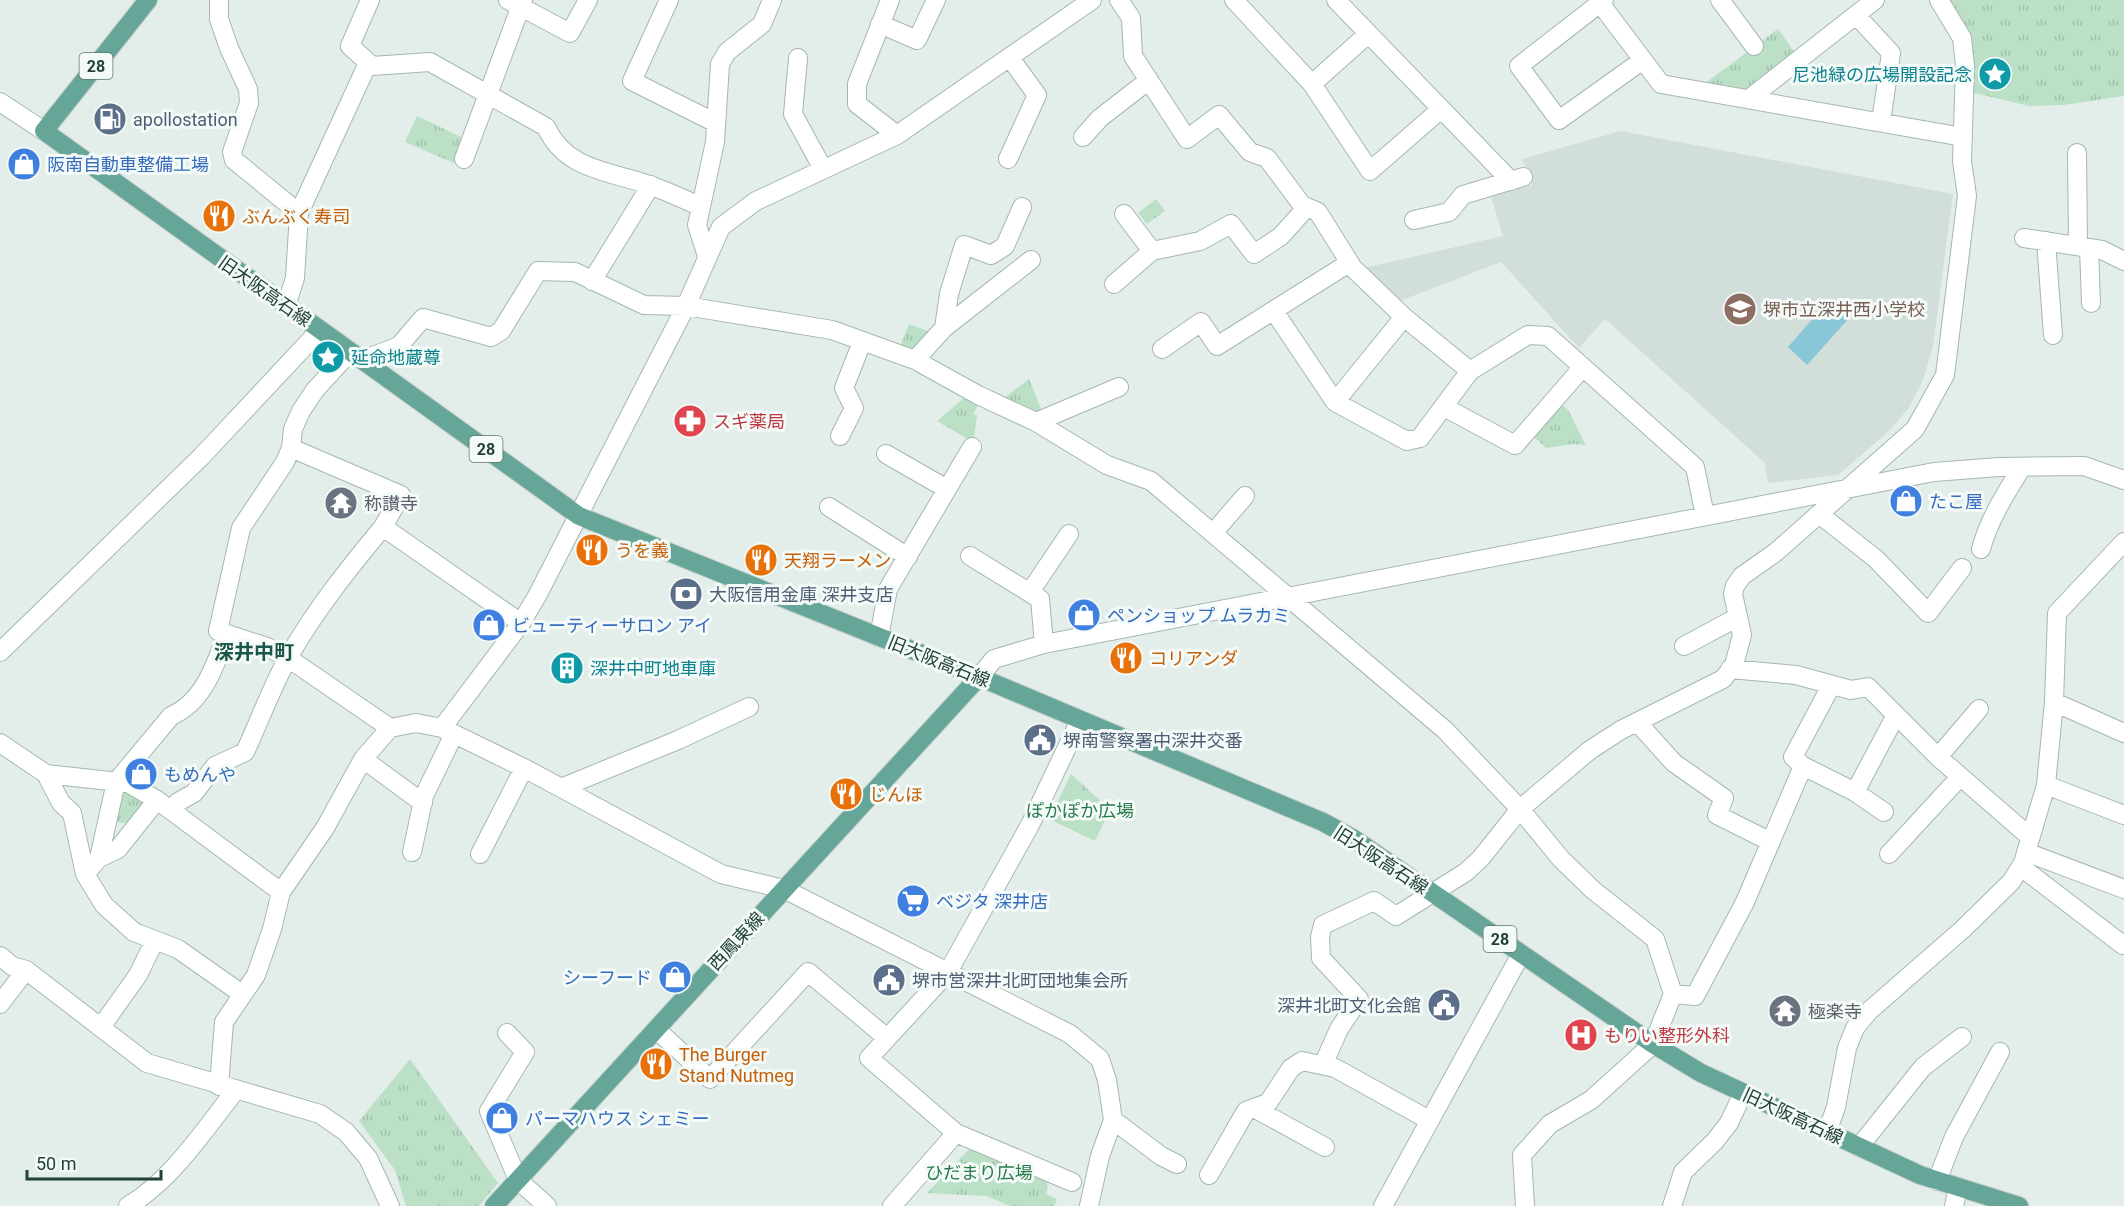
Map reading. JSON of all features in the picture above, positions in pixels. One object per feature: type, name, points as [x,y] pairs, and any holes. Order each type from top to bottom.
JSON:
[{"type":"main road","name":"28","points":[[44,131],[148,0]]},
{"type":"main road","name":"旧大阪高石線","points":[[44,131],[579,516],[979,677],[1323,822],[1354,839],[1653,1044],[1701,1073],[1859,1147],[1937,1180],[2019,1206]]},
{"type":"main road","name":"西鳳東線","points":[[494,1206],[979,677]]},
{"type":"street","points":[[219,0],[219,18],[229,48],[248,89],[249,103],[232,152],[234,160],[299,213]]},
{"type":"street","points":[[370,0],[350,46],[372,66],[430,62],[546,127],[554,144],[567,155],[605,173],[651,185],[699,206]]},
{"type":"street","points":[[464,159],[488,96],[517,2],[570,33],[588,0]]},
{"type":"street","points":[[669,0],[632,81],[716,123]]},
{"type":"street","points":[[707,256],[697,225],[699,206],[715,142],[720,64],[727,52],[762,24],[772,0]]},
{"type":"street","points":[[890,0],[857,84],[857,104],[897,135]]},
{"type":"street","points":[[880,24],[917,40],[936,0]]},
{"type":"street","points":[[412,852],[423,803],[448,731],[521,622],[579,516],[686,306],[722,227],[748,207],[897,135],[1092,0]]},
{"type":"street","points":[[1119,0],[1131,18],[1133,56],[1187,139],[1219,115],[1250,152],[1268,158],[1302,205],[1318,212],[1349,263],[1404,317],[1470,371]]},
{"type":"street","points":[[1234,0],[1312,84],[1370,171],[1440,110]]},
{"type":"street","points":[[1336,0],[1440,110],[1517,179],[1463,195],[1449,212],[1414,220]]},
{"type":"street","points":[[1720,0],[1754,46]]},
{"type":"street","points":[[1750,98],[1875,0]]},
{"type":"street","points":[[1323,1065],[1339,1029],[1359,999],[1321,958],[1320,937],[1323,925],[1374,901],[1396,916],[1466,872],[1481,858],[1520,808],[1590,750],[1637,722],[1723,679],[1740,649],[1742,635],[1733,594],[1742,576],[1776,552],[1914,429],[1945,375],[1967,196],[1962,162],[1965,66],[1962,38],[1939,0]]},
{"type":"street","points":[[1643,60],[1559,120],[1519,66],[1602,1],[1661,84],[1963,137]]},
{"type":"street","points":[[1856,15],[1891,53],[1881,122]]},
{"type":"street","points":[[1312,84],[1368,34]]},
{"type":"street","points":[[798,58],[793,114],[823,170]]},
{"type":"street","points":[[1008,159],[1036,95],[1010,58]]},
{"type":"street","points":[[286,306],[295,278],[299,213],[368,63]]},
{"type":"street","points":[[1083,137],[1100,118],[1149,80]]},
{"type":"street","points":[[0,102],[44,131]]},
{"type":"street","points":[[2077,153],[2091,303]]},
{"type":"street","points":[[592,281],[651,185]]},
{"type":"street","points":[[944,328],[949,294],[964,245],[991,255],[1005,246],[1022,207]]},
{"type":"street","points":[[1114,284],[1152,251],[1200,241],[1231,224],[1254,254],[1281,236],[1307,207]]},
{"type":"street","points":[[1124,214],[1152,251]]},
{"type":"street","points":[[2024,238],[2102,250],[2124,261]]},
{"type":"street","points":[[2046,242],[2053,335]]},
{"type":"street","points":[[915,360],[944,328],[1031,260]]},
{"type":"street","points":[[1162,349],[1201,322],[1216,346],[1349,263]]},
{"type":"street","points":[[390,728],[288,658],[267,647],[218,631],[242,528],[291,448],[293,429],[301,411],[315,390],[356,356],[399,346],[423,318],[491,337],[501,331],[538,271],[574,272],[644,305],[686,306],[832,330],[915,360],[978,395],[1036,422],[1107,465],[1151,481],[1445,730],[1520,808],[1569,867],[1655,939],[1673,994],[1662,1028],[1653,1044],[1591,1100],[1551,1124],[1522,1155],[1525,1206]]},
{"type":"street","points":[[1274,311],[1335,402],[1407,441],[1420,438],[1470,371],[1528,335],[1548,336],[1695,468],[1705,516]]},
{"type":"street","points":[[1335,402],[1404,317]]},
{"type":"street","points":[[0,651],[201,457],[320,330]]},
{"type":"street","points":[[840,436],[854,408],[844,388],[862,342]]},
{"type":"street","points":[[1444,407],[1515,445],[1582,367]]},
{"type":"street","points":[[1036,422],[1119,387]]},
{"type":"street","points":[[879,637],[888,589],[972,447]]},
{"type":"street","points":[[85,874],[99,858],[118,849],[165,805],[178,802],[194,793],[215,766],[245,752],[288,658],[339,579],[383,527],[401,495],[291,448]]},
{"type":"street","points":[[886,454],[947,489]]},
{"type":"street","points":[[979,677],[994,659],[1044,644],[1934,472],[2084,466],[2124,480]]},
{"type":"street","points":[[1981,549],[1998,507],[2022,467]]},
{"type":"street","points":[[1214,532],[1245,496]]},
{"type":"street","points":[[829,507],[908,557]]},
{"type":"street","points":[[1819,514],[1876,559],[1928,612],[1962,568]]},
{"type":"street","points":[[383,527],[521,622]]},
{"type":"street","points":[[1030,592],[1069,534]]},
{"type":"street","points":[[1827,1132],[1836,1107],[1847,1048],[1855,1028],[1869,1011],[1964,929],[2011,882],[2026,852],[2046,785],[2054,702],[2057,613],[2124,542]]},
{"type":"street","points":[[970,556],[1040,598],[1044,644]]},
{"type":"street","points":[[1684,646],[1738,617]]},
{"type":"street","points":[[99,858],[116,782],[171,716],[184,710],[201,690],[210,676],[227,634]]},
{"type":"street","points":[[1730,669],[1796,675],[1851,690],[1868,687],[1938,758],[1960,777],[2026,852],[2123,945]]},
{"type":"street","points":[[1831,686],[1793,757],[1803,766],[1855,792],[1884,812]]},
{"type":"street","points":[[2054,702],[2124,733]]},
{"type":"street","points":[[561,788],[678,740],[749,707]]},
{"type":"street","points":[[1938,758],[1979,709]]},
{"type":"street","points":[[1855,792],[1896,715]]},
{"type":"street","points":[[1072,1182],[956,1133],[869,1058],[948,972],[1029,825],[1080,720]]},
{"type":"street","points":[[1637,722],[1674,763],[1724,798],[1717,815],[1771,842]]},
{"type":"street","points":[[128,1206],[148,1194],[165,1178],[227,1088],[224,1022],[256,975],[272,929],[281,892],[325,828],[363,759],[390,728],[416,723],[448,731],[524,768],[721,874],[784,890],[1070,1034],[1100,1059],[1107,1080],[1113,1120],[1100,1156],[1095,1204]]},
{"type":"street","points":[[0,743],[46,774],[128,783],[165,805],[281,892]]},
{"type":"street","points":[[363,759],[423,803]]},
{"type":"street","points":[[1673,994],[1695,996],[1745,902],[1803,766]]},
{"type":"street","points":[[480,854],[524,768]]},
{"type":"street","points":[[46,774],[61,802],[72,813],[85,874],[104,905],[134,932],[154,942],[178,949],[242,994]]},
{"type":"street","points":[[1889,854],[1960,777]]},
{"type":"street","points":[[2046,785],[2124,815]]},
{"type":"street","points":[[2026,852],[2124,889]]},
{"type":"street","points":[[101,1027],[138,975],[154,942]]},
{"type":"street","points":[[1383,1206],[1521,954]]},
{"type":"street","points":[[0,956],[12,966],[26,970],[147,1063],[320,1114],[346,1132],[368,1158],[390,1206]]},
{"type":"street","points":[[0,1004],[26,970]]},
{"type":"street","points":[[656,1029],[710,1079],[808,972],[887,1038]]},
{"type":"street","points":[[507,1033],[525,1052],[489,1111],[518,1180],[547,1206]]},
{"type":"street","points":[[1859,1147],[1923,1067],[1962,1037]]},
{"type":"street","points":[[1937,1180],[1954,1137],[2000,1052]]},
{"type":"street","points":[[1209,1175],[1246,1111],[1268,1103],[1291,1068],[1302,1061],[1335,1068],[1429,1120]]},
{"type":"street","points":[[1672,1206],[1683,1172],[1715,1141],[1729,1123],[1743,1093]]},
{"type":"street","points":[[1254,1108],[1325,1147]]},
{"type":"street","points":[[1113,1120],[1161,1156],[1177,1164]]},
{"type":"street","points":[[892,1206],[956,1133]]},
{"type":"street","points":[[1954,1206],[1958,1187]]},
{"type":"shaded area","name":"堺市立深井西小学校","points":[[1621,131],[1953,194],[1933,346],[1923,380],[1908,409],[1888,432],[1838,475],[1768,483],[1765,463],[1605,319],[1579,348],[1501,262],[1397,302],[1364,268],[1503,236],[1491,197],[1532,185],[1522,159]]},
{"type":"green space","points":[[1947,0],[2124,0],[2124,96],[2064,105],[2029,106],[1974,93],[1972,44]]},
{"type":"green space","points":[[1778,29],[1798,57],[1751,91],[1704,84]]},
{"type":"green space","points":[[417,116],[465,139],[454,163],[405,142]]},
{"type":"green space","points":[[1156,199],[1165,211],[1147,224],[1138,213]]},
{"type":"green space","points":[[909,324],[931,332],[916,350],[899,349]]},
{"type":"green space","points":[[1029,379],[1041,409],[1031,413],[1003,399]]},
{"type":"green space","points":[[964,398],[978,405],[973,414],[977,416],[973,442],[937,421]]},
{"type":"green space","points":[[1561,404],[1568,410],[1586,445],[1574,444],[1546,448],[1533,436]]},
{"type":"green space","name":"ぽかぽか広場","points":[[1071,774],[1106,806],[1108,814],[1095,841],[1049,819]]},
{"type":"green space","points":[[123,790],[148,800],[128,824],[113,821]]},
{"type":"green space","points":[[410,1059],[498,1183],[479,1206],[406,1206],[395,1170],[359,1121]]},
{"type":"green space","name":"ひだまり広場","points":[[973,1145],[1045,1178],[1048,1187],[1046,1194],[1057,1199],[1054,1206],[1010,1206],[986,1196],[927,1193]]},
{"type":"water","points":[[1830,299],[1850,317],[1807,365],[1788,347]]},
{"type":"place","name":"尼池緑の広場開設記念","points":[[1995,74]]},
{"type":"place","name":"apollostation","points":[[110,119]]},
{"type":"place","name":"阪南自動車整備工場","points":[[24,164]]},
{"type":"place","name":"ぶんぶく寿司","points":[[219,216]]},
{"type":"place","name":"堺市立深井西小学校","points":[[1740,309]]},
{"type":"place","name":"延命地蔵尊","points":[[328,357]]},
{"type":"place","name":"スギ薬局","points":[[690,421]]},
{"type":"place","name":"たこ屋","points":[[1906,501]]},
{"type":"place","name":"称讃寺","points":[[341,503]]},
{"type":"place","name":"うを義","points":[[592,550]]},
{"type":"place","name":"天翔ラーメン","points":[[761,560]]},
{"type":"place","name":"大阪信用金庫 深井支店","points":[[686,594]]},
{"type":"place","name":"ペンショップ ムラカミ","points":[[1084,615]]},
{"type":"place","name":"ビューティーサロン アイ","points":[[489,625]]},
{"type":"place","name":"コリアンダ","points":[[1126,658]]},
{"type":"place","name":"深井中町地車庫","points":[[567,668]]},
{"type":"place","name":"堺南警察署中深井交番","points":[[1040,740]]},
{"type":"place","name":"もめんや","points":[[141,774]]},
{"type":"place","name":"じんほ","points":[[846,794]]},
{"type":"place","name":"ベジタ 深井店","points":[[913,901]]},
{"type":"place","name":"シーフード","points":[[675,977]]},
{"type":"place","name":"堺市営深井北町団地集会所","points":[[889,980]]},
{"type":"place","name":"深井北町文化会館","points":[[1444,1005]]},
{"type":"place","name":"極楽寺","points":[[1785,1011]]},
{"type":"place","name":"もりい整形外科","points":[[1581,1035]]},
{"type":"place","name":"The Burger Stand Nutmeg","points":[[656,1064]]},
{"type":"place","name":"パーマハウス シェミー","points":[[502,1118]]},
{"type":"district","name":"深井中町","points":[[254,652]]}]
